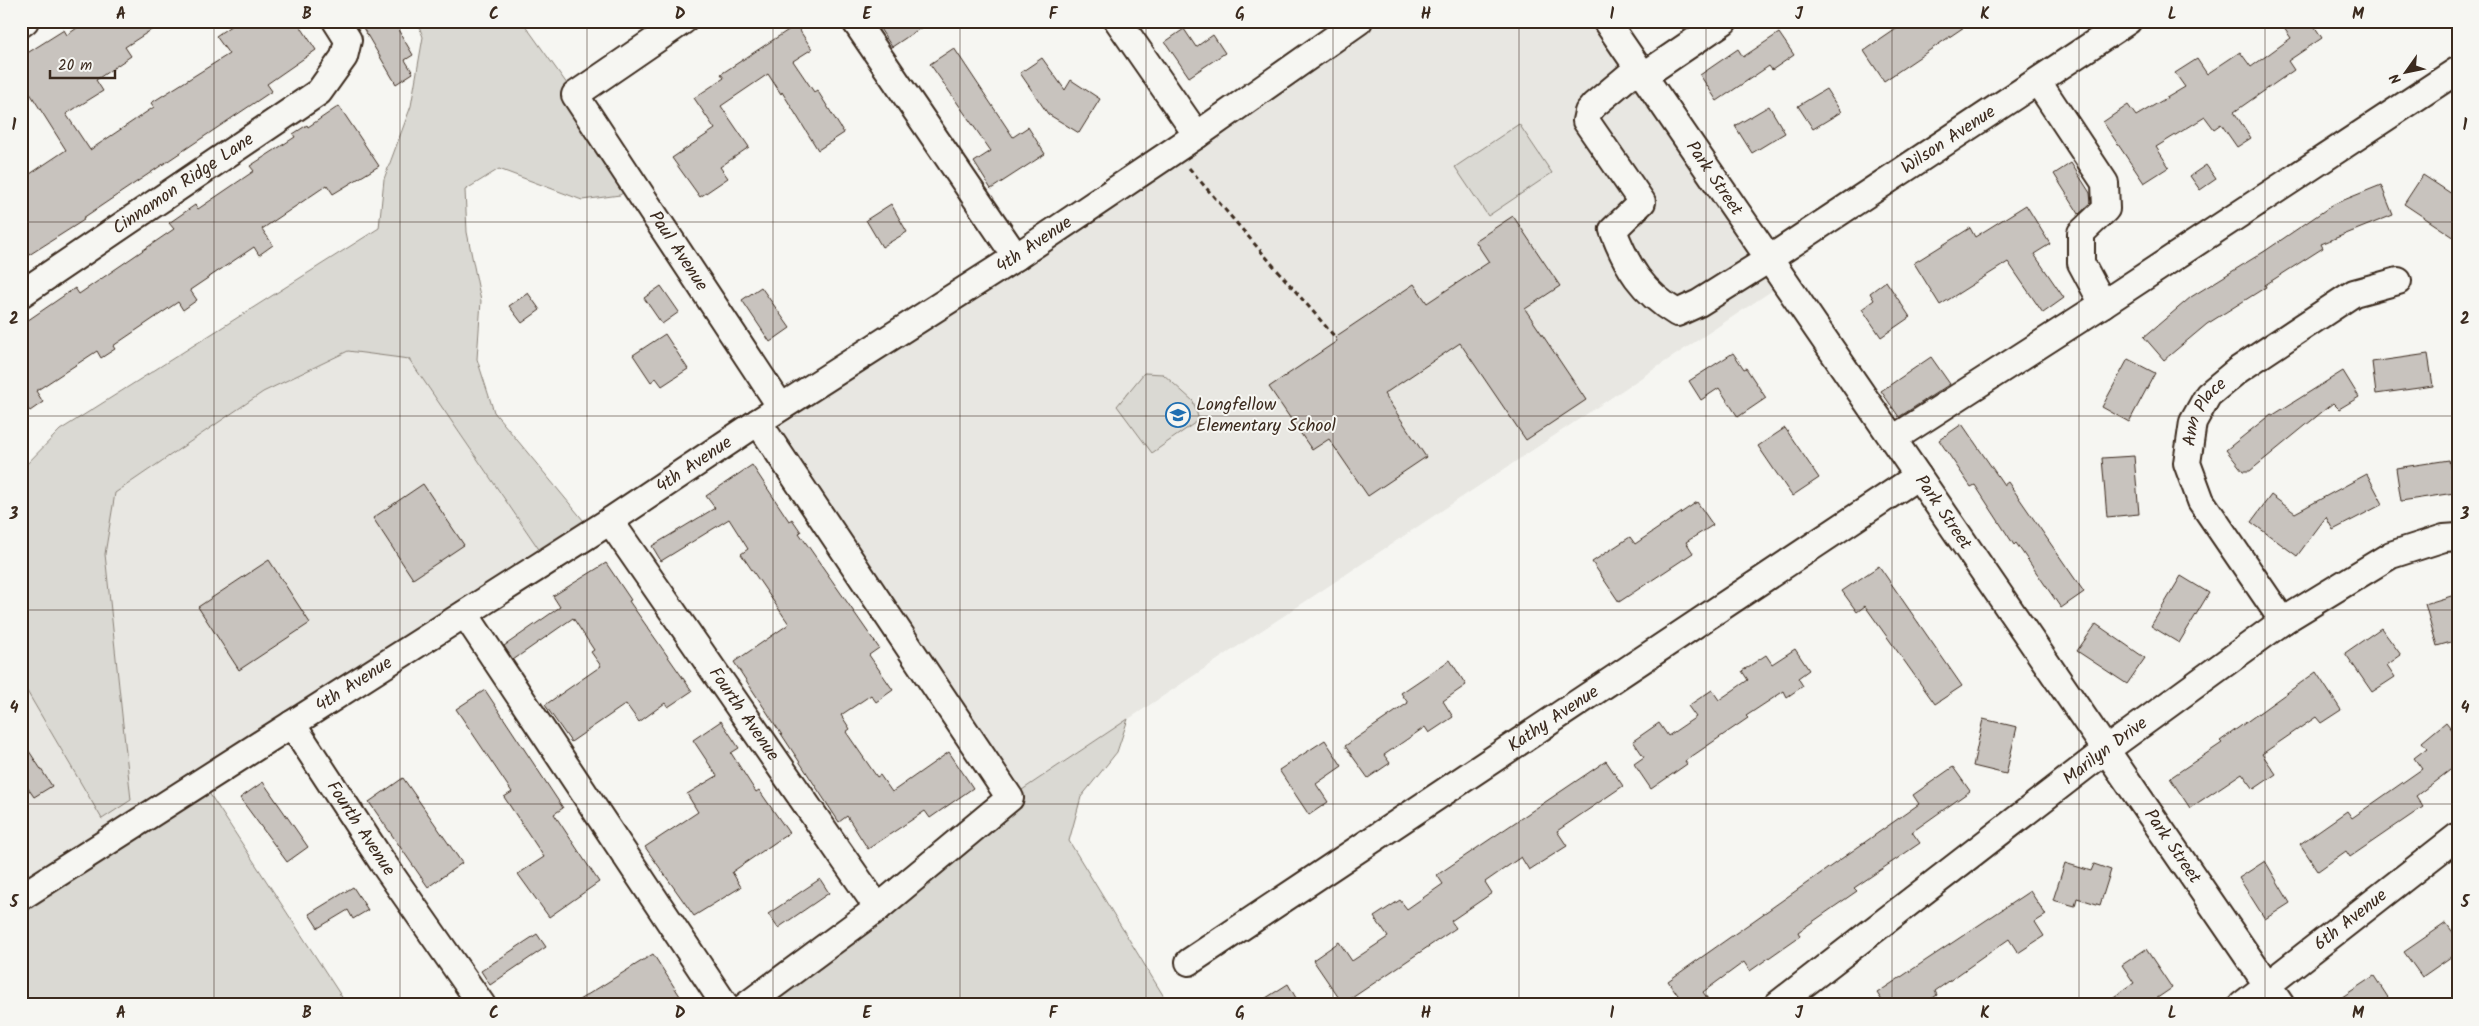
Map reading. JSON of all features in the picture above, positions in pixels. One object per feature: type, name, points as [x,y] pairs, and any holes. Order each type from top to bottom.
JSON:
[{"type":"street","points":[[21,24],[25,21]]},
{"type":"street","name":"Cinnamon Ridge Lane","points":[[21,294],[319,92],[344,58],[348,40],[336,21]]},
{"type":"street","name":"Paul Avenue","points":[[683,21],[575,95],[781,407]]},
{"type":"street","points":[[855,21],[1016,257]]},
{"type":"street","points":[[1118,21],[1196,135]]},
{"type":"street","name":"4th Avenue","points":[[21,897],[610,521],[781,407],[1016,257],[1360,21]]},
{"type":"street","name":"Park Street","points":[[1606,21],[2274,995]]},
{"type":"street","points":[[1641,72],[1724,21]]},
{"type":"street","name":"Wilson Avenue","points":[[1641,72],[1594,105],[1588,112],[1586,121],[1642,202],[1613,230],[1625,262],[1657,302],[1676,313],[1700,303],[1770,259],[2128,21]]},
{"type":"street","points":[[1893,439],[2104,304],[2458,70]]},
{"type":"street","points":[[2038,82],[2105,183],[2106,209],[2081,233],[2081,263],[2104,304]]},
{"type":"street","name":"Ann Place","points":[[2283,621],[2202,500],[2187,463],[2193,422],[2208,395],[2238,370],[2354,293],[2398,281]]},
{"type":"street","points":[[747,1005],[878,908],[1010,798],[758,422]]},
{"type":"street","name":"Kathy Avenue","points":[[1189,962],[1918,476]]},
{"type":"street","name":"Fourth Avenue","points":[[610,521],[878,908]]},
{"type":"street","name":"Marilyn Drive","points":[[1776,1005],[2106,750],[2283,621],[2391,555],[2444,538],[2458,537]]},
{"type":"street","points":[[464,614],[725,1005]]},
{"type":"street","name":"Fourth Avenue","points":[[292,724],[383,863],[482,1005]]},
{"type":"street","name":"6th Avenue","points":[[2242,1005],[2274,995],[2458,836]]},
{"type":"path","points":[[1173,150],[1335,338]]},
{"type":"shaded area","points":[[417,21],[522,21],[575,95],[634,184],[620,195],[582,200],[499,169],[465,190],[467,232],[481,301],[477,359],[494,412],[593,532],[547,561],[409,359],[348,351],[263,392],[115,493],[105,554],[131,800],[102,819],[21,681],[21,470],[60,430],[379,228],[384,179],[411,106],[423,37]]},
{"type":"shaded area","name":"Longfellow Elementary School","points":[[1359,21],[1606,21],[1785,282],[1010,798],[758,422]]},
{"type":"shaded area","points":[[1519,124],[1552,173],[1488,216],[1455,167]]},
{"type":"shaded area","points":[[348,351],[409,359],[547,561],[21,897],[21,681],[102,818],[131,800],[105,554],[115,493],[263,392]]},
{"type":"shaded area","points":[[1144,373],[1163,374],[1193,401],[1199,420],[1152,453],[1117,406]]},
{"type":"shaded area","points":[[1128,719],[1117,752],[1081,797],[1069,841],[1169,1005],[747,1005],[1010,798]]},
{"type":"shaded area","points":[[202,782],[347,1005],[21,1005],[21,897]]},
{"type":"building","points":[[87,21],[165,21],[125,47],[131,56],[96,80],[103,91],[66,114],[90,150],[154,107],[151,103],[229,54],[216,36],[238,21],[297,21],[316,50],[267,84],[272,91],[83,218],[84,220],[29,255],[21,243],[21,180],[66,150],[21,79],[21,57],[64,30],[67,35]]},
{"type":"building","points":[[359,21],[393,21],[413,55],[405,60],[413,73],[396,84]]},
{"type":"building","points":[[875,21],[931,21],[892,47]]},
{"type":"building","points":[[1908,21],[1973,21],[1884,81],[1864,51]]},
{"type":"building","points":[[2279,21],[2311,21],[2322,38],[2288,61],[2294,70],[2234,112],[2251,138],[2237,147],[2221,124],[2214,129],[2205,117],[2156,147],[2169,167],[2144,183],[2103,122],[2128,105],[2136,116],[2185,87],[2175,73],[2197,59],[2207,74],[2240,52],[2251,67],[2291,38]]},
{"type":"building","points":[[796,25],[812,49],[793,61],[814,92],[817,90],[844,133],[818,150],[782,92],[781,94],[768,74],[721,106],[749,147],[720,167],[728,178],[700,197],[672,158],[715,129],[694,98],[724,78],[721,74]]},
{"type":"building","points":[[1184,29],[1196,47],[1213,35],[1225,53],[1189,77],[1165,42]]},
{"type":"building","points":[[1779,33],[1794,55],[1772,70],[1769,66],[1717,101],[1700,75],[1738,49],[1743,57]]},
{"type":"building","points":[[954,48],[1013,137],[1028,127],[1045,154],[991,189],[974,162],[991,151],[930,64]]},
{"type":"building","points":[[1042,58],[1065,90],[1071,80],[1100,99],[1079,133],[1048,114],[1020,73]]},
{"type":"building","points":[[1826,89],[1841,112],[1813,129],[1798,106]]},
{"type":"building","points":[[339,106],[379,166],[333,194],[327,185],[262,229],[273,245],[259,255],[254,247],[190,290],[197,300],[183,310],[178,302],[113,346],[115,349],[101,358],[97,351],[36,391],[43,402],[30,411],[21,401],[21,325],[75,288],[79,294],[174,229],[169,223],[195,205],[198,209],[254,171],[250,166],[295,137],[293,134],[307,125],[308,127]]},
{"type":"building","points":[[1769,106],[1785,133],[1752,153],[1735,126]]},
{"type":"building","points":[[2071,163],[2090,193],[2091,203],[2079,214],[2054,174]]},
{"type":"building","points":[[2206,165],[2216,179],[2200,190],[2190,176]]},
{"type":"building","points":[[2423,175],[2458,198],[2458,240],[2404,204]]},
{"type":"building","points":[[2381,185],[2393,215],[2321,244],[2323,248],[2207,324],[2164,360],[2144,337],[2191,297],[2265,251],[2334,204]]},
{"type":"building","points":[[891,204],[907,232],[882,247],[866,220]]},
{"type":"building","points":[[2026,205],[2050,244],[2034,254],[2064,298],[2043,313],[2008,262],[1940,305],[1914,263],[1970,228],[1975,237]]},
{"type":"building","points":[[1513,216],[1560,286],[1525,309],[1586,400],[1526,440],[1460,343],[1384,394],[1426,457],[1368,496],[1329,439],[1312,450],[1269,387],[1337,341],[1335,337],[1414,284],[1427,303],[1489,262],[1475,241]]},
{"type":"building","points":[[1886,281],[1910,317],[1881,337],[1862,309],[1874,300],[1870,293]]},
{"type":"building","points":[[661,286],[679,312],[662,324],[644,298]]},
{"type":"building","points":[[761,287],[790,328],[770,342],[742,300]]},
{"type":"building","points":[[528,293],[540,310],[522,323],[509,306]]},
{"type":"building","points":[[665,334],[688,369],[662,386],[656,378],[651,382],[633,355]]},
{"type":"building","points":[[1733,353],[1744,369],[1746,368],[1766,398],[1738,417],[1719,388],[1701,400],[1689,381]]},
{"type":"building","points":[[2428,354],[2433,386],[2376,394],[2372,362]]},
{"type":"building","points":[[1931,357],[1950,384],[1899,417],[1881,391]]},
{"type":"building","points":[[2128,359],[2155,373],[2129,422],[2102,407]]},
{"type":"building","points":[[2343,371],[2359,397],[2339,409],[2333,403],[2250,471],[2243,471],[2226,450],[2271,414],[2273,415]]},
{"type":"building","points":[[1962,424],[2004,485],[2008,482],[2084,592],[2061,608],[2016,543],[2014,545],[1975,485],[1971,487],[1939,440]]},
{"type":"building","points":[[1785,428],[1819,478],[1792,496],[1758,446]]},
{"type":"building","points":[[2134,456],[2139,514],[2107,517],[2102,458]]},
{"type":"building","points":[[2449,460],[2454,493],[2401,501],[2396,468]]},
{"type":"building","points":[[752,465],[789,521],[792,519],[801,532],[799,533],[879,648],[869,655],[893,690],[876,702],[871,695],[841,715],[850,729],[846,732],[877,777],[880,775],[892,792],[949,752],[973,788],[930,818],[925,811],[868,849],[847,816],[839,822],[734,662],[789,624],[741,554],[748,549],[729,519],[661,561],[652,546],[715,508],[706,496]]},
{"type":"building","points":[[2367,474],[2383,504],[2333,530],[2326,517],[2297,556],[2251,522],[2271,495],[2295,513]]},
{"type":"building","points":[[423,484],[464,545],[413,579],[373,518]]},
{"type":"building","points":[[1697,502],[1713,525],[1686,542],[1693,553],[1619,602],[1592,562],[1630,537],[1635,544]]},
{"type":"building","points":[[269,560],[310,623],[239,670],[198,607]]},
{"type":"building","points":[[606,563],[631,600],[629,601],[692,691],[668,707],[665,703],[639,722],[626,704],[571,742],[545,705],[601,666],[591,652],[594,650],[573,618],[513,660],[504,646],[560,607],[553,596]]},
{"type":"building","points":[[1879,566],[1962,686],[1935,704],[1865,606],[1857,612],[1842,591]]},
{"type":"building","points":[[2181,576],[2209,593],[2179,643],[2151,626]]},
{"type":"building","points":[[2458,594],[2458,640],[2437,646],[2425,604]]},
{"type":"building","points":[[2096,624],[2145,658],[2127,684],[2077,651]]},
{"type":"building","points":[[2381,628],[2401,655],[2387,665],[2395,677],[2372,692],[2345,653]]},
{"type":"building","points":[[1795,649],[1809,670],[1798,678],[1803,686],[1787,697],[1784,691],[1746,716],[1748,718],[1685,761],[1687,764],[1651,789],[1634,764],[1644,757],[1633,741],[1659,723],[1668,736],[1696,717],[1688,706],[1712,690],[1719,700],[1748,680],[1742,671],[1766,655],[1772,664]]},
{"type":"building","points":[[1450,660],[1466,685],[1443,701],[1453,717],[1429,733],[1425,727],[1384,755],[1390,763],[1368,778],[1345,746],[1408,703],[1401,693]]},
{"type":"building","points":[[2316,672],[2341,710],[2321,723],[2316,717],[2262,754],[2276,774],[2254,789],[2242,773],[2190,808],[2170,778],[2222,743],[2220,741]]},
{"type":"building","points":[[485,690],[563,808],[554,814],[599,882],[549,917],[518,874],[544,857],[504,797],[512,792],[456,709]]},
{"type":"building","points":[[1983,719],[2017,727],[2006,774],[1973,766]]},
{"type":"building","points":[[721,721],[739,748],[731,753],[756,792],[759,790],[789,833],[732,872],[741,887],[694,916],[645,847],[698,812],[687,794],[717,776],[693,740]]},
{"type":"building","points":[[2446,722],[2458,737],[2458,764],[2416,796],[2423,807],[2350,857],[2346,851],[2318,871],[2300,844],[2347,811],[2352,818],[2422,769],[2414,758],[2427,748],[2422,742]]},
{"type":"building","points":[[21,739],[52,786],[34,797],[21,778]]},
{"type":"building","points":[[1325,740],[1342,766],[1316,784],[1328,802],[1309,815],[1279,770]]},
{"type":"building","points":[[1606,761],[1623,786],[1557,831],[1567,846],[1529,870],[1521,857],[1485,882],[1492,893],[1451,921],[1456,928],[1343,1004],[1313,960],[1339,942],[1352,961],[1388,937],[1374,917],[1400,900],[1407,909],[1443,884],[1437,875]]},
{"type":"building","points":[[1953,767],[1970,791],[1912,832],[1920,843],[1854,888],[1857,891],[1798,932],[1800,936],[1750,971],[1744,962],[1703,992],[1712,1005],[1685,1005],[1668,981],[1919,804],[1913,795]]},
{"type":"building","points":[[403,778],[462,863],[428,887],[369,802]]},
{"type":"building","points":[[263,782],[308,847],[287,862],[240,798]]},
{"type":"building","points":[[2265,861],[2290,903],[2265,919],[2239,878]]},
{"type":"building","points":[[2065,863],[2091,871],[2094,864],[2111,870],[2100,905],[2077,898],[2075,906],[2053,900]]},
{"type":"building","points":[[820,879],[829,893],[778,928],[768,914]]},
{"type":"building","points":[[353,887],[368,910],[353,919],[348,910],[318,928],[309,914]]},
{"type":"building","points":[[2030,891],[2046,915],[2035,922],[2044,936],[2018,953],[2009,939],[1935,991],[1937,995],[1923,1005],[1885,1005],[1877,993]]},
{"type":"building","points":[[2446,923],[2458,939],[2458,952],[2422,977],[2404,952]]},
{"type":"building","points":[[537,934],[546,947],[490,985],[481,971]]},
{"type":"building","points":[[2146,949],[2172,988],[2147,1005],[2102,1005],[2134,983],[2122,965]]},
{"type":"building","points":[[653,954],[680,996],[665,1005],[571,1005]]},
{"type":"building","points":[[2374,976],[2393,1005],[2330,1005]]},
{"type":"building","points":[[1288,984],[1300,1005],[1255,1005]]},
{"type":"place","name":"Longfellow Elementary School","points":[[1178,415]]}]
